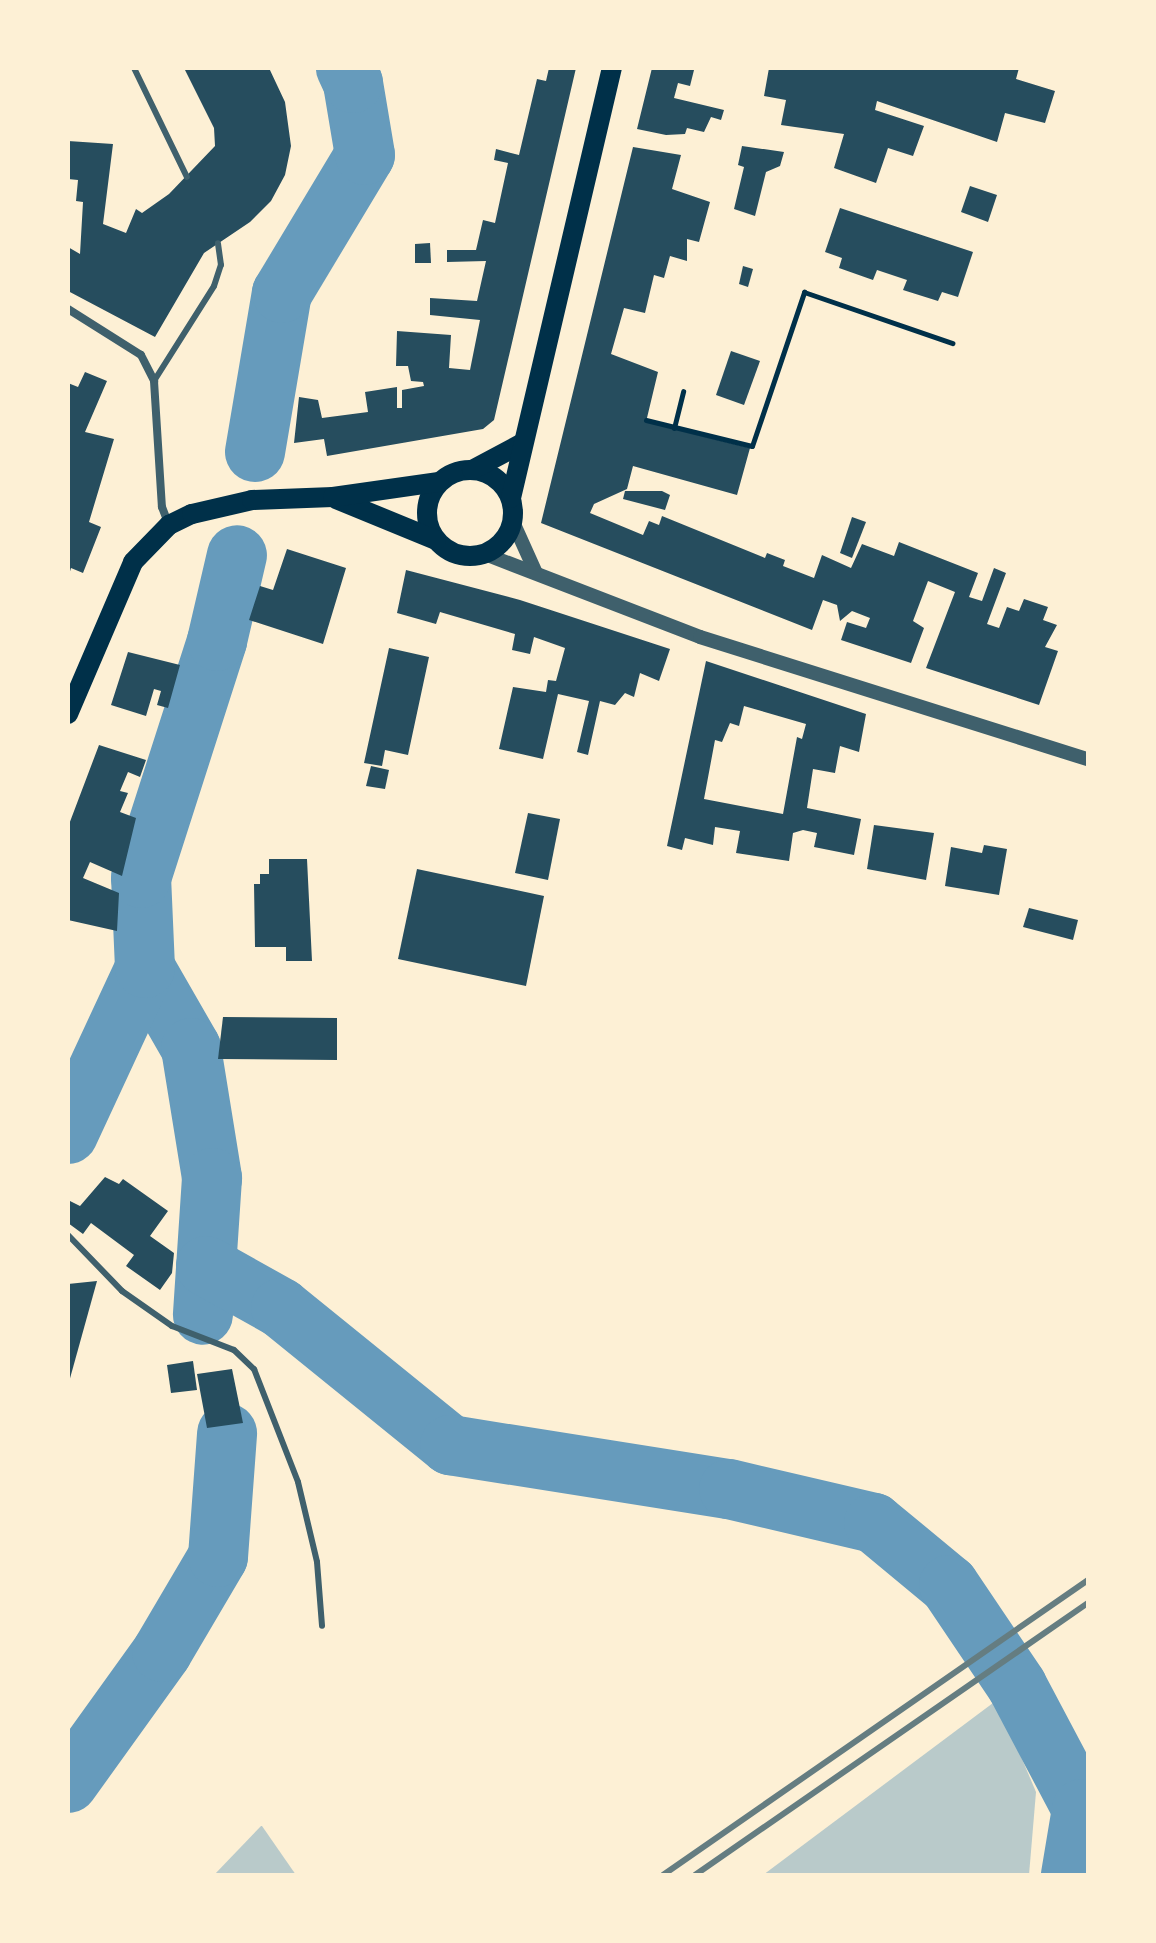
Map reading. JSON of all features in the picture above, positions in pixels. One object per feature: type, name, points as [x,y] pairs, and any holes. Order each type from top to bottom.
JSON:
[{"type":"main road","points":[[333,497],[436,540],[458,555],[485,554],[498,547],[513,522],[511,498],[521,444],[612,68]]},
{"type":"main road","points":[[68,714],[133,562],[169,525],[192,514],[252,500],[333,497],[439,482],[472,470],[521,444]]},
{"type":"main road","points":[[472,470],[495,478],[511,498]]},
{"type":"main road","points":[[436,540],[427,516],[439,482]]},
{"type":"street","points":[[68,309],[141,355],[154,381],[162,507],[169,525]]},
{"type":"street","points":[[513,522],[536,573]]},
{"type":"street","points":[[485,554],[700,637],[1088,759]]},
{"type":"lane","points":[[134,68],[187,177]]},
{"type":"lane","points":[[154,381],[214,286],[221,265],[218,243]]},
{"type":"lane","points":[[68,1235],[122,1291],[172,1326],[234,1350],[254,1369],[298,1482],[317,1562],[322,1626]]},
{"type":"path","points":[[646,420],[752,446],[804,292],[952,343]]},
{"type":"path","points":[[674,428],[683,391]]},
{"type":"shaded area","points":[[997,1700],[1036,1792],[1029,1875],[763,1875]]},
{"type":"shaded area","points":[[261,1826],[296,1875],[214,1875]]},
{"type":"building","points":[[184,68],[269,68],[285,102],[291,146],[285,175],[271,201],[250,222],[204,253],[155,337],[68,291],[68,247],[80,254],[83,202],[76,201],[78,180],[68,179],[68,141],[113,144],[103,224],[126,233],[136,209],[142,213],[169,194],[215,146],[214,128]]},
{"type":"building","points":[[549,68],[576,68],[494,420],[483,429],[327,456],[324,439],[294,443],[299,397],[318,400],[322,418],[368,412],[365,392],[397,387],[397,408],[402,408],[402,390],[424,386],[423,382],[411,381],[408,366],[396,366],[397,331],[451,335],[449,368],[470,370],[480,320],[430,315],[430,298],[477,301],[486,261],[447,262],[447,250],[476,250],[483,220],[495,223],[508,163],[494,160],[496,149],[519,155],[537,79],[546,81]]},
{"type":"building","points":[[652,68],[694,70],[690,86],[678,83],[674,98],[724,110],[721,120],[711,117],[704,132],[687,128],[685,134],[666,135],[637,129]]},
{"type":"building","points":[[769,68],[1019,68],[1016,79],[1055,91],[1045,123],[1005,113],[997,142],[877,101],[875,110],[924,126],[913,156],[888,148],[876,183],[834,168],[844,134],[781,125],[786,100],[764,96]]},
{"type":"building","points":[[742,146],[784,152],[780,166],[766,172],[755,216],[734,209],[744,167],[738,165]]},
{"type":"building","points":[[633,147],[681,155],[672,189],[710,202],[699,242],[687,239],[687,261],[670,256],[664,278],[654,275],[645,313],[624,308],[611,354],[658,372],[646,422],[750,448],[737,495],[633,466],[627,489],[594,504],[590,513],[643,535],[649,521],[659,525],[662,516],[765,558],[767,553],[785,560],[783,566],[814,578],[822,555],[851,568],[862,544],[894,556],[899,542],[978,573],[969,597],[982,601],[994,568],[1006,573],[987,624],[999,628],[1007,607],[1019,611],[1024,599],[1048,607],[1043,620],[1057,625],[1045,647],[1058,651],[1039,705],[926,668],[955,592],[928,581],[913,621],[924,628],[911,663],[841,640],[847,622],[866,628],[870,618],[852,611],[840,621],[837,605],[823,600],[812,630],[541,523]]},
{"type":"building","points":[[970,186],[997,195],[988,222],[961,212]]},
{"type":"building","points":[[840,208],[973,252],[958,297],[942,292],[938,301],[903,290],[907,280],[877,270],[873,280],[839,268],[842,258],[825,252]]},
{"type":"building","points":[[430,243],[431,263],[415,263],[415,244]]},
{"type":"building","points":[[743,266],[753,269],[748,287],[739,284]]},
{"type":"building","points":[[731,351],[760,361],[744,405],[716,395]]},
{"type":"building","points":[[85,372],[107,381],[85,432],[114,439],[89,522],[101,527],[83,573],[71,568],[69,575],[68,383],[78,387]]},
{"type":"building","points":[[625,491],[662,491],[670,495],[665,510],[623,499]]},
{"type":"building","points":[[852,517],[866,522],[852,558],[840,553]]},
{"type":"building","points":[[287,549],[346,568],[323,644],[249,620],[260,586],[273,590]]},
{"type":"building","points":[[406,570],[520,600],[670,649],[659,681],[640,673],[634,697],[625,693],[615,705],[600,701],[588,755],[577,752],[589,701],[558,694],[543,759],[499,749],[513,687],[546,692],[548,680],[556,681],[565,648],[534,637],[530,654],[512,650],[515,634],[440,612],[436,624],[397,613]]},
{"type":"building","points":[[389,648],[429,657],[408,755],[385,750],[382,766],[364,763]]},
{"type":"building","points":[[128,652],[180,665],[168,708],[157,705],[161,691],[154,689],[146,716],[111,705]]},
{"type":"building","points":[[706,661],[866,714],[859,752],[840,746],[835,773],[813,769],[807,808],[861,819],[854,855],[814,847],[817,833],[803,830],[793,833],[789,861],[736,853],[740,831],[715,827],[713,845],[685,838],[682,850],[667,846]],"holes":[[[744,706],[806,724],[802,739],[797,737],[783,814],[704,799],[715,740],[722,742],[730,723],[739,726]]]},
{"type":"building","points":[[99,745],[146,760],[140,777],[128,772],[120,791],[128,793],[120,812],[136,818],[122,876],[90,862],[83,878],[119,893],[117,931],[68,920],[68,827]]},
{"type":"building","points":[[371,766],[389,770],[385,789],[366,786]]},
{"type":"building","points":[[528,813],[560,819],[548,880],[515,873]]},
{"type":"building","points":[[874,825],[934,833],[926,880],[867,869]]},
{"type":"building","points":[[984,845],[1007,849],[999,895],[945,886],[951,847],[982,853]]},
{"type":"building","points":[[269,859],[307,859],[312,961],[286,961],[286,947],[255,947],[254,884],[260,884],[260,874],[269,874]]},
{"type":"building","points":[[417,869],[544,896],[526,986],[398,959]]},
{"type":"building","points":[[1029,908],[1078,920],[1073,940],[1023,927]]},
{"type":"building","points":[[223,1017],[337,1018],[337,1060],[218,1059]]},
{"type":"building","points":[[105,1177],[119,1184],[123,1179],[168,1211],[150,1236],[174,1253],[172,1273],[160,1290],[126,1266],[134,1255],[91,1223],[83,1234],[68,1223],[70,1201],[80,1206]]},
{"type":"building","points":[[97,1281],[69,1382],[68,1382],[68,1284]]},
{"type":"building","points":[[193,1361],[197,1390],[171,1393],[167,1365]]},
{"type":"building","points":[[232,1369],[243,1423],[207,1428],[197,1374]]},
{"type":"waterway","points":[[255,452],[282,293],[365,155],[353,83],[346,68]]},
{"type":"waterway","points":[[68,1134],[145,968],[141,878],[217,641],[237,555]]},
{"type":"waterway","points":[[145,968],[191,1048],[212,1178],[203,1315]]},
{"type":"waterway","points":[[206,1266],[281,1308],[450,1445],[729,1489],[874,1523],[949,1585],[1017,1686],[1082,1809],[1071,1875]]},
{"type":"waterway","points":[[68,1783],[162,1652],[218,1557],[227,1433]]},
{"type":"railway","points":[[663,1875],[1088,1580]]},
{"type":"railway","points":[[695,1875],[1088,1603]]}]
